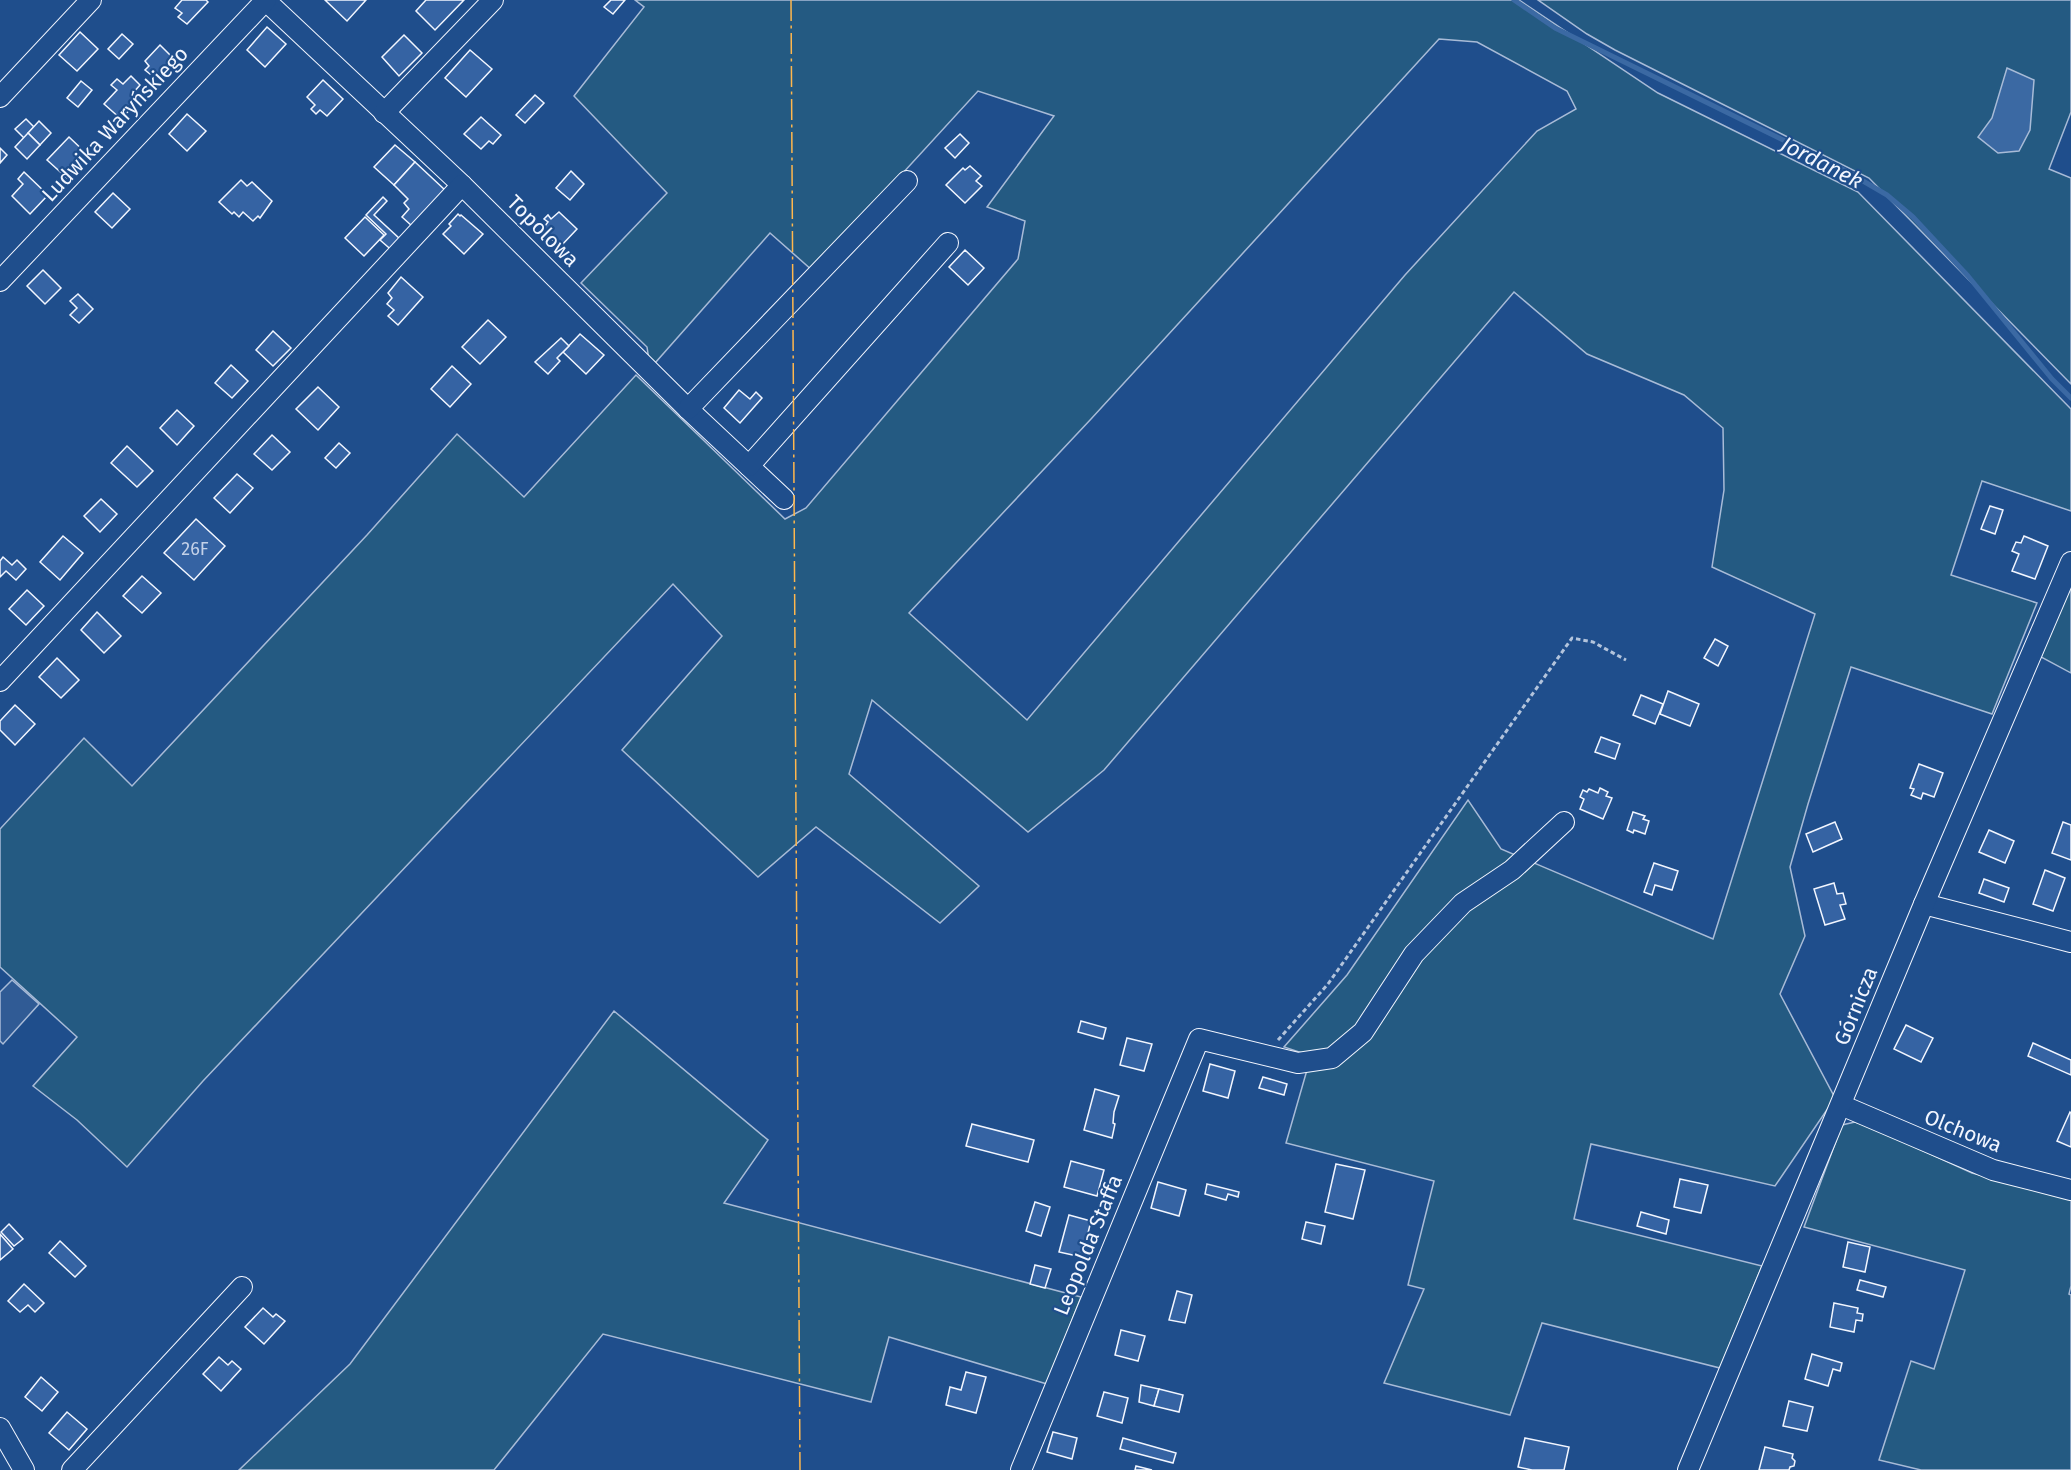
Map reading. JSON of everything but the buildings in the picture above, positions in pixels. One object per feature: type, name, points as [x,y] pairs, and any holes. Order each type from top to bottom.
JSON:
[{"type":"street","points":[[0,97],[91,0]]},
{"type":"street","name":"Topolowa","points":[[265,0],[462,185],[688,409],[784,499]]},
{"type":"street","name":"Ludwika Waryńskiego","points":[[0,281],[265,0]]},
{"type":"street","points":[[384,113],[493,0]]},
{"type":"street","points":[[688,409],[907,181]]},
{"type":"street","points":[[0,681],[462,185]]},
{"type":"street","points":[[749,466],[948,243]]},
{"type":"street","name":"Górnicza","points":[[1688,1470],[1924,904],[2071,562]]},
{"type":"street","points":[[1264,1054],[1298,1063],[1332,1058],[1363,1032],[1414,954],[1463,903],[1512,870],[1564,822]]},
{"type":"street","points":[[1924,904],[2071,942]]},
{"type":"street","name":"Leopolda Staffa","points":[[1021,1470],[1199,1039],[1264,1054]]},
{"type":"street","name":"Olchowa","points":[[1841,1105],[1993,1170],[2071,1190]]},
{"type":"street","points":[[72,1470],[242,1287]]},
{"type":"street","points":[[0,1428],[24,1470]]},
{"type":"path","points":[[1264,1054],[1328,984],[1572,638],[1593,642],[1626,660]]},
{"type":"shaded area","points":[[635,0],[1519,0],[1658,93],[1858,192],[2071,409],[2071,511],[1982,481],[1951,575],[2037,603],[1992,714],[1851,667],[1790,867],[1805,936],[1780,994],[1835,1098],[1775,1186],[1591,1144],[1574,1219],[1762,1266],[1720,1368],[1542,1323],[1510,1415],[1384,1383],[1424,1289],[1408,1285],[1434,1181],[1286,1143],[1311,1056],[1284,1047],[1347,975],[1468,800],[1501,849],[1713,939],[1815,614],[1712,567],[1724,490],[1723,428],[1684,395],[1587,354],[1514,292],[1104,770],[1028,832],[872,700],[849,774],[979,886],[940,923],[816,827],[758,877],[622,750],[722,636],[673,584],[203,1081],[127,1167],[77,1120],[33,1086],[77,1037],[0,967],[0,829],[84,738],[132,786],[367,535],[457,434],[524,497],[636,375],[785,519],[806,508],[1018,259],[1025,221],[987,207],[1054,116],[978,91],[813,271],[770,233],[655,363],[649,360],[647,347],[581,283],[667,193],[574,96],[644,7]],"holes":[[[1439,39],[1477,42],[1567,91],[1576,109],[1537,131],[1405,275],[1027,720],[909,613],[1091,419]]]},
{"type":"shaded area","points":[[1538,0],[2071,0],[2071,112],[2049,169],[2071,178],[2071,384],[1869,178],[1615,50],[1587,34]]},
{"type":"shaded area","points":[[2007,68],[2034,80],[2030,130],[2019,151],[1998,153],[1978,137],[1992,118]]},
{"type":"shaded area","points":[[2071,582],[2071,673],[2041,657]]},
{"type":"shaded area","points":[[12,980],[39,1004],[3,1044],[0,1041],[0,992]]},
{"type":"shaded area","points":[[614,1011],[768,1140],[724,1203],[1081,1297],[1047,1384],[889,1337],[871,1402],[603,1334],[494,1470],[239,1470],[350,1364]]},
{"type":"shaded area","points":[[1855,1122],[1871,1127],[1972,1173],[2071,1198],[2071,1286],[2069,1294],[2071,1295],[2071,1470],[1921,1470],[1879,1460],[1911,1361],[1934,1369],[1965,1270],[1804,1227],[1842,1125]]},
{"type":"waterway","name":"Jordanek","points":[[1514,0],[1555,28],[1846,171],[1887,195],[1913,217],[1968,276],[2052,379],[2071,398]]},
{"type":"power","points":[[791,0],[800,1470]]}]
